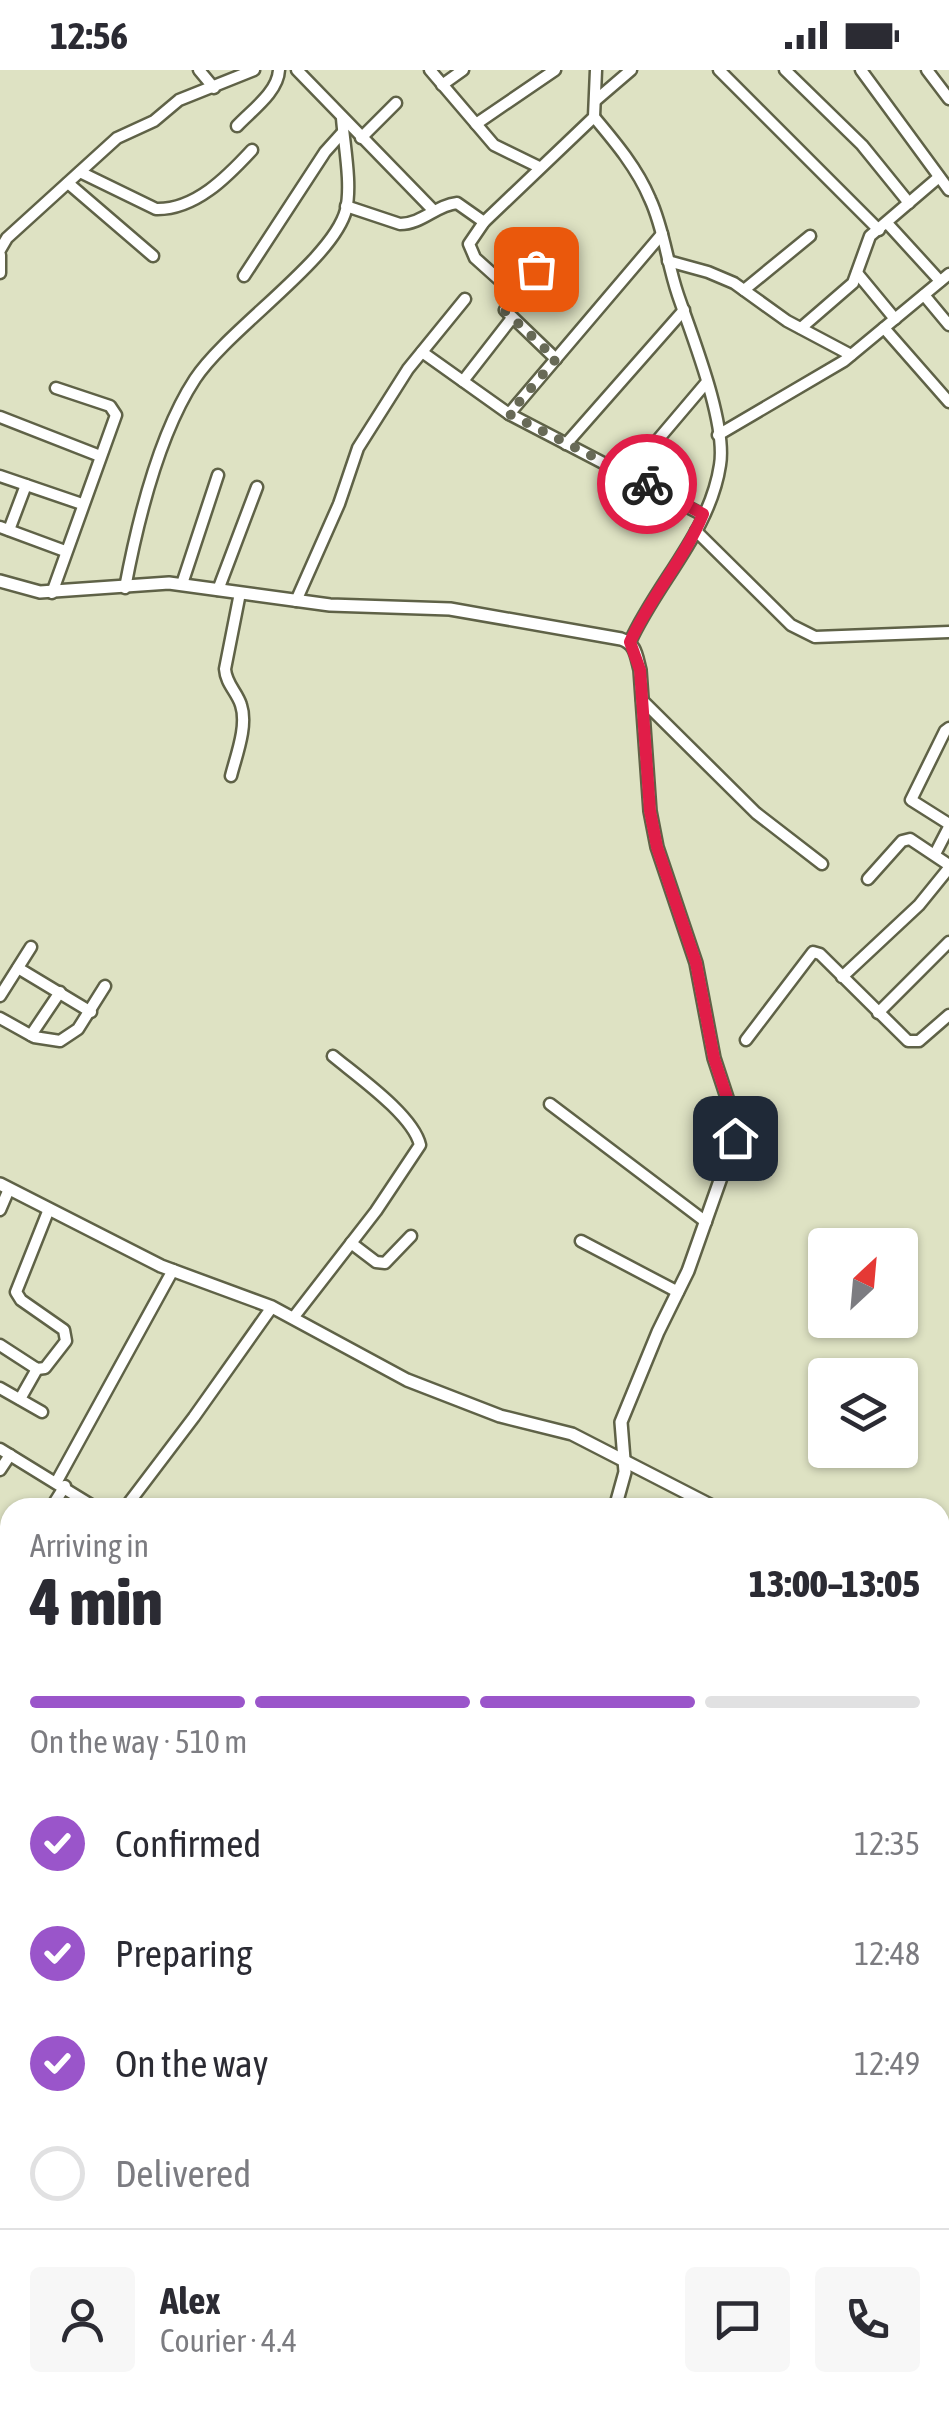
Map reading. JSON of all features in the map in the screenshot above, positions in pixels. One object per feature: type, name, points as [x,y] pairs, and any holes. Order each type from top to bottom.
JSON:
[{"type":"street","points":[[199,70],[214,88]]},
{"type":"street","points":[[0,273],[0,252],[8,238],[117,138],[154,121],[180,100],[254,70]]},
{"type":"street","points":[[237,126],[272,89],[279,70]]},
{"type":"street","points":[[298,70],[434,212]]},
{"type":"street","points":[[430,70],[501,151],[539,168]]},
{"type":"street","points":[[442,85],[462,70]]},
{"type":"street","points":[[476,124],[555,70]]},
{"type":"street","points":[[514,293],[470,250],[472,238],[594,116],[596,70]]},
{"type":"street","points":[[596,101],[631,70]]},
{"type":"street","points":[[718,435],[851,355],[945,278],[884,227],[719,70]]},
{"type":"street","points":[[785,70],[862,145],[910,202]]},
{"type":"street","points":[[861,70],[949,190]]},
{"type":"street","points":[[927,70],[949,99]]},
{"type":"street","points":[[362,138],[396,103]]},
{"type":"street","points":[[594,116],[620,148],[651,200],[718,435],[721,464],[696,531],[646,609],[630,642],[640,670],[650,811],[657,847],[696,963],[714,1058],[736,1125],[706,1222],[621,1422],[625,1461],[617,1498]]},
{"type":"street","points":[[126,588],[138,524],[192,383],[221,346],[320,250],[338,226],[346,206],[342,118]]},
{"type":"street","points":[[244,276],[325,152],[343,132]]},
{"type":"street","points":[[80,172],[156,209],[168,209],[213,188],[252,150]]},
{"type":"street","points":[[800,328],[844,292],[857,273],[870,236],[939,177]]},
{"type":"street","points":[[68,183],[153,256]]},
{"type":"street","points":[[346,206],[400,224],[415,222],[457,203],[484,222]]},
{"type":"street","points":[[509,414],[662,234]]},
{"type":"street","points":[[744,290],[810,236]]},
{"type":"street","points":[[556,359],[504,310],[557,245]]},
{"type":"street","points":[[668,261],[708,272],[744,290],[800,328],[851,355]]},
{"type":"street","points":[[857,273],[895,319]]},
{"type":"street","points":[[924,295],[949,325]]},
{"type":"street","points":[[296,601],[339,504],[358,448],[422,352],[465,300]]},
{"type":"street","points":[[566,444],[684,310]]},
{"type":"street","points":[[463,381],[512,318]]},
{"type":"street","points":[[884,328],[949,402]]},
{"type":"street","points":[[422,352],[509,414],[703,514]]},
{"type":"street","points":[[628,475],[706,383]]},
{"type":"street","points":[[52,593],[116,415],[115,410],[56,388]]},
{"type":"street","points":[[0,418],[100,456]]},
{"type":"street","points":[[182,584],[218,475]]},
{"type":"street","points":[[0,476],[82,504]]},
{"type":"street","points":[[26,484],[5,528],[65,552]]},
{"type":"street","points":[[218,590],[258,487]]},
{"type":"street","points":[[696,531],[791,625],[816,637],[949,632]]},
{"type":"street","points":[[0,581],[52,593],[182,584],[296,601],[450,609],[630,642]]},
{"type":"street","points":[[231,776],[242,710],[224,669],[240,593]]},
{"type":"street","points":[[642,700],[742,800],[822,864]]},
{"type":"street","points":[[935,854],[949,826],[910,800],[949,728]]},
{"type":"street","points":[[842,977],[920,904],[949,866],[910,839],[902,841],[868,879]]},
{"type":"street","points":[[878,1013],[949,942]]},
{"type":"street","points":[[0,996],[31,947]]},
{"type":"street","points":[[746,1040],[810,954],[820,954],[908,1040],[914,1042],[949,1015]]},
{"type":"street","points":[[18,968],[90,1012]]},
{"type":"street","points":[[0,1018],[30,1035],[60,1041],[78,1030],[105,986]]},
{"type":"street","points":[[30,1035],[60,992]]},
{"type":"street","points":[[293,1318],[417,1155],[420,1145],[416,1134],[385,1100],[333,1056]]},
{"type":"street","points":[[550,1104],[706,1222]]},
{"type":"street","points":[[0,1210],[4,1186],[173,1270],[272,1307],[406,1380],[500,1416],[572,1434],[697,1498]]},
{"type":"street","points":[[20,1400],[38,1369],[50,1366],[67,1335],[16,1292],[48,1210]]},
{"type":"street","points":[[351,1243],[376,1262],[386,1263],[410,1236]]},
{"type":"street","points":[[581,1241],[678,1292]]},
{"type":"street","points":[[55,1498],[173,1270]]},
{"type":"street","points":[[133,1498],[272,1307]]},
{"type":"street","points":[[0,1345],[38,1369]]},
{"type":"street","points":[[0,1388],[42,1412]]},
{"type":"street","points":[[0,1470],[5,1452],[81,1498]]},
{"type":"way so far","points":[[536,269],[504,310],[556,359],[509,414],[647,484]]},
{"type":"route","points":[[647,484],[703,514],[630,642],[640,670],[650,811],[657,847],[696,963],[714,1058],[736,1125],[735,1138]]}]
